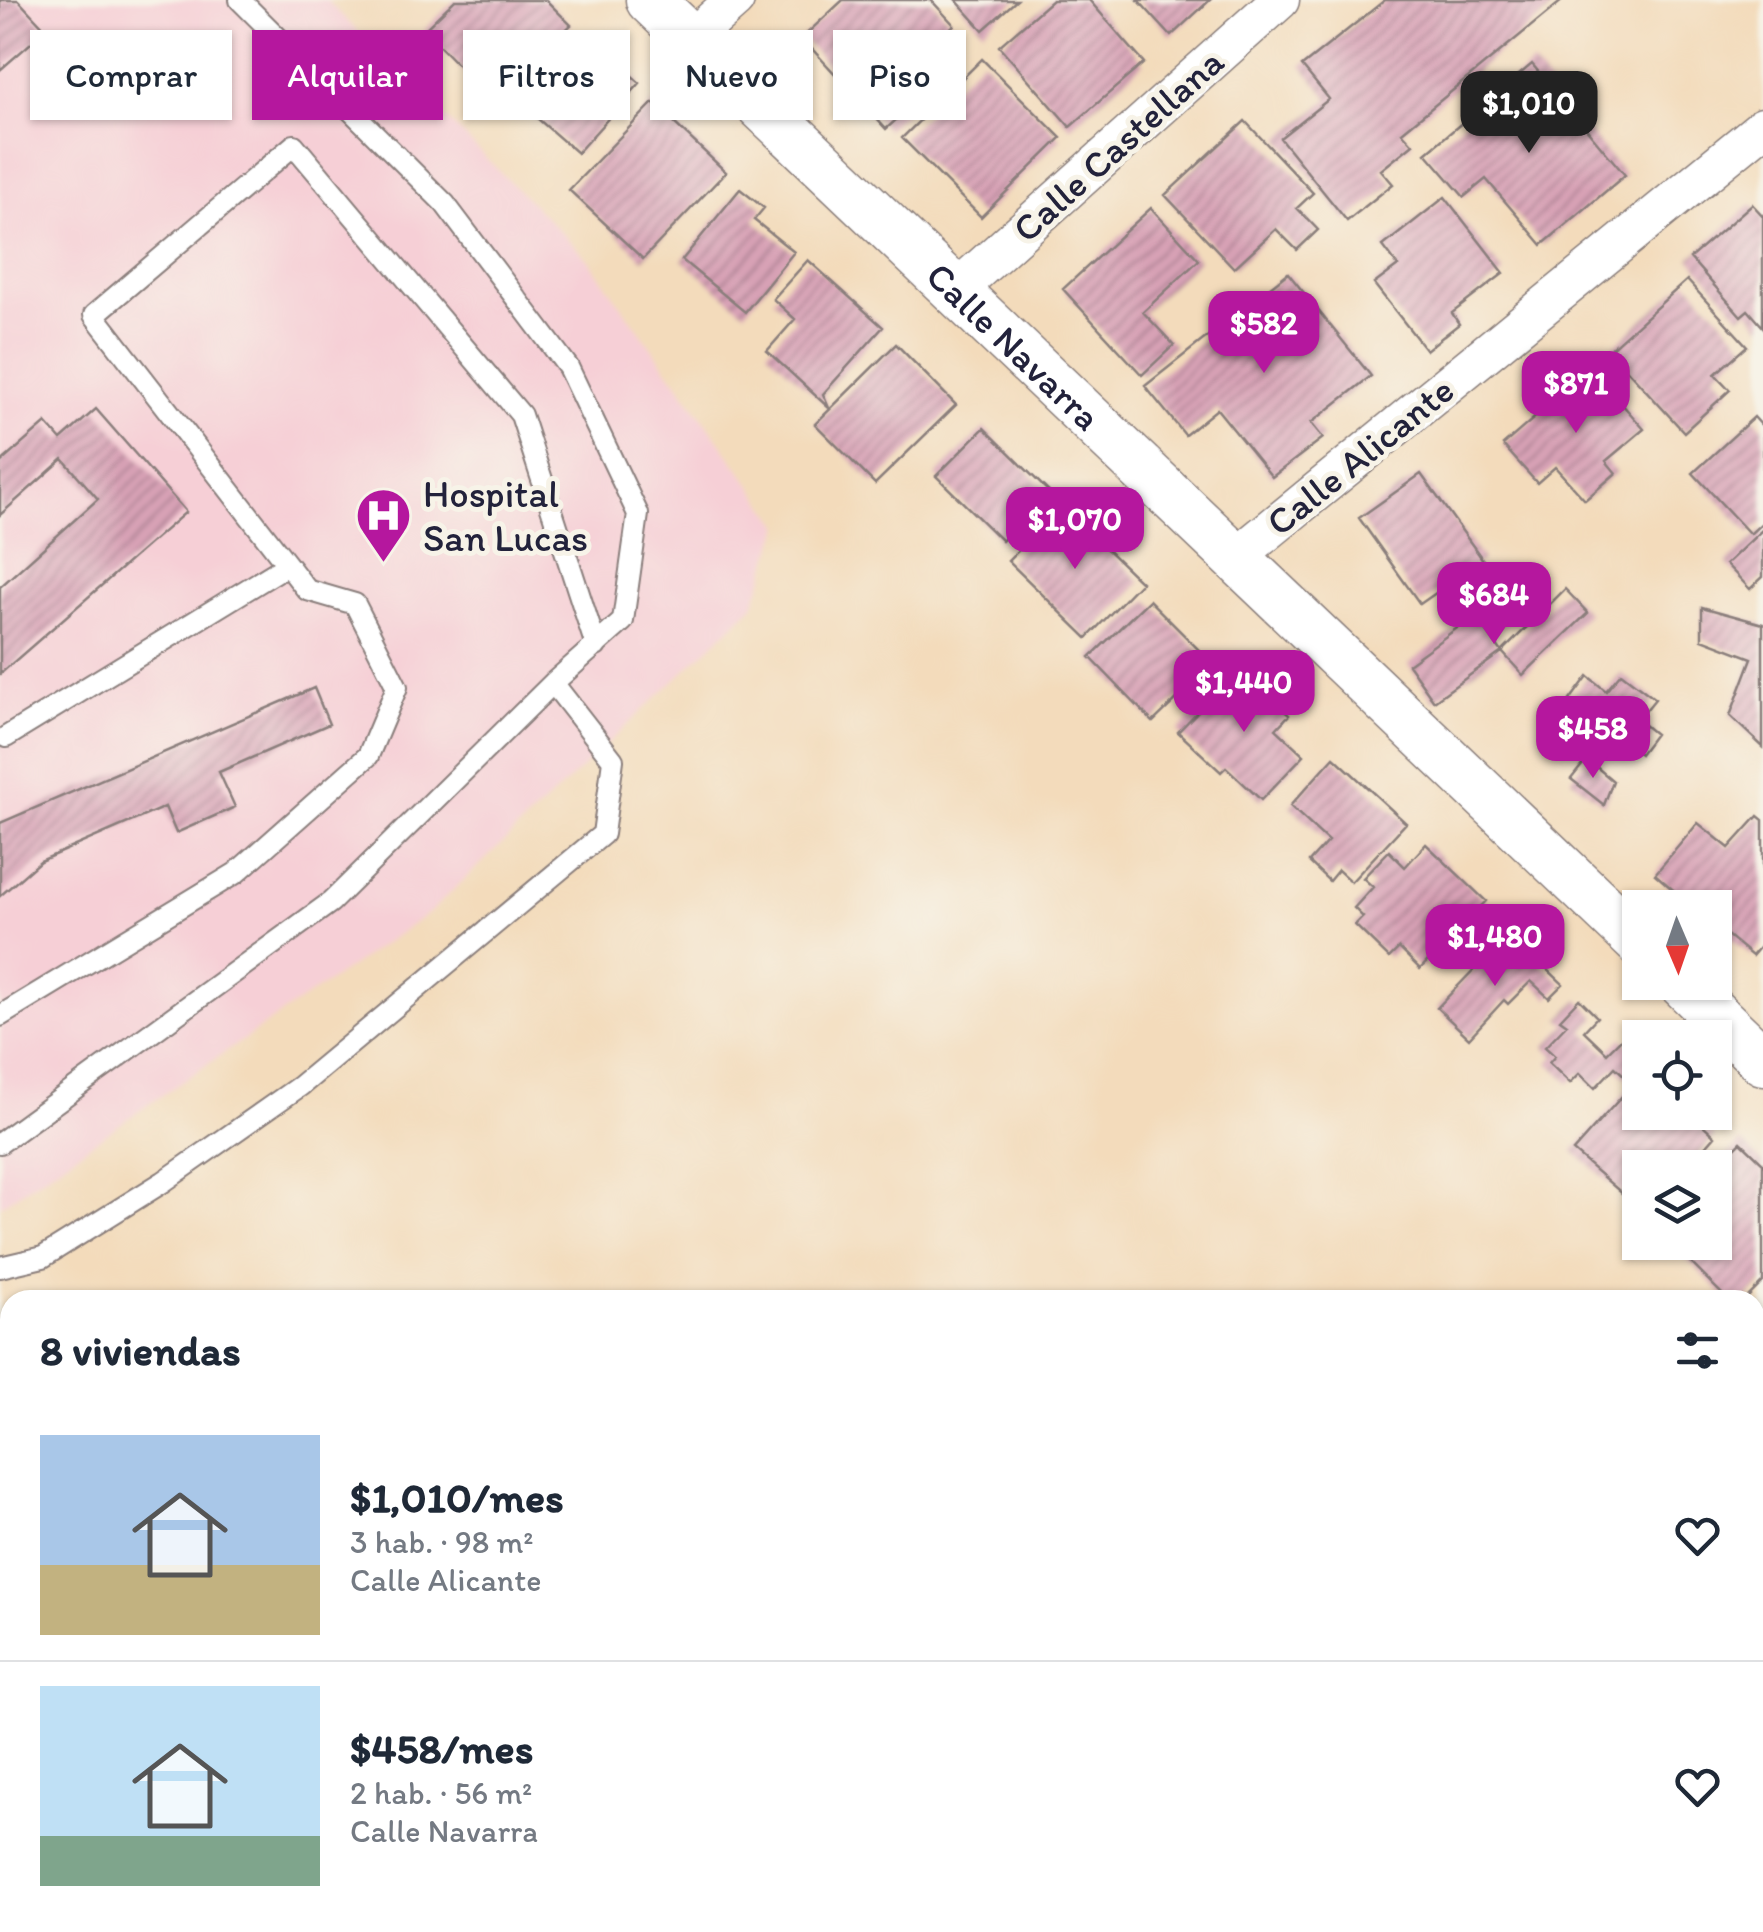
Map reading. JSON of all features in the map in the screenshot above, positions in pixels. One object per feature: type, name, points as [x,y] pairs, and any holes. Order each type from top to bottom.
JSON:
[{"type":"street","name":"Calle Navarra","points":[[650,0],[682,30]]},
{"type":"street","points":[[701,30],[735,0]]},
{"type":"street","name":"Calle Castellana","points":[[956,290],[1280,0]]},
{"type":"street","name":"Calle Navarra","points":[[777,120],[1622,927]]},
{"type":"street","name":"Calle Alicante","points":[[1235,558],[1763,127]]},
{"type":"street","points":[[1700,1000],[1763,1061]]},
{"type":"lane","points":[[0,1143],[331,902],[552,682],[623,620],[638,514],[568,367],[445,204],[240,0]]},
{"type":"lane","points":[[0,1016],[236,872],[368,756],[397,687],[355,604],[306,590],[94,315],[294,146],[521,415],[596,646]]},
{"type":"lane","points":[[6,737],[287,565]]},
{"type":"lane","points":[[0,1267],[44,1257],[175,1174],[300,1086],[603,834],[613,760],[552,682]]},
{"type":"shaded area","name":"Hospital San Lucas","points":[[0,0],[326,0],[356,30],[252,30],[252,120],[443,120],[443,116],[587,258],[781,526],[754,605],[429,913],[0,1206]]},
{"type":"building","points":[[0,0],[18,0],[46,30],[30,30],[30,44],[0,70]]},
{"type":"building","points":[[455,0],[546,0],[571,25],[566,30],[463,30],[463,70],[443,50],[443,30],[424,30]]},
{"type":"building","points":[[843,0],[931,0],[954,25],[949,30],[833,30],[833,72],[813,50],[811,30]]},
{"type":"building","points":[[956,0],[1017,0],[983,30]]},
{"type":"building","points":[[1052,0],[1089,0],[1144,63],[1070,127],[999,46]]},
{"type":"building","points":[[1138,0],[1210,0],[1171,36]]},
{"type":"building","points":[[1385,0],[1563,0],[1402,132],[1413,144],[1381,170],[1393,184],[1347,221],[1280,138],[1329,99],[1302,66]]},
{"type":"building","points":[[982,59],[1061,138],[981,217],[902,138],[920,120],[966,120],[966,75]]},
{"type":"building","points":[[1532,64],[1625,175],[1542,245],[1486,179],[1464,197],[1426,153]]},
{"type":"building","points":[[630,74],[640,83],[630,94]]},
{"type":"building","points":[[650,106],[650,120],[671,120],[726,172],[643,259],[569,190]]},
{"type":"building","points":[[539,120],[607,120],[577,153]]},
{"type":"building","points":[[878,120],[896,120],[886,129]]},
{"type":"building","points":[[1245,121],[1313,193],[1297,208],[1318,230],[1297,250],[1276,229],[1234,268],[1165,195]]},
{"type":"building","points":[[740,189],[764,208],[754,220],[794,252],[745,312],[682,260]]},
{"type":"building","points":[[1445,197],[1504,273],[1452,313],[1459,324],[1426,350],[1374,284],[1398,266],[1383,246]]},
{"type":"building","points":[[1752,204],[1763,216],[1763,327],[1748,310],[1741,316],[1690,258]]},
{"type":"building","points":[[1151,208],[1199,260],[1143,312],[1174,345],[1142,375],[1063,289]]},
{"type":"building","points":[[808,260],[883,327],[823,394],[829,408],[767,351],[795,319],[773,299]]},
{"type":"building","points":[[1288,273],[1371,376],[1311,423],[1323,438],[1272,477],[1217,409],[1185,435],[1145,386]]},
{"type":"building","points":[[1687,280],[1747,346],[1715,374],[1730,390],[1684,432],[1609,350]]},
{"type":"building","points":[[896,344],[956,405],[875,484],[815,424]]},
{"type":"building","points":[[1591,369],[1644,429],[1606,461],[1616,473],[1585,500],[1555,467],[1537,483],[1503,445]]},
{"type":"building","points":[[96,409],[186,512],[0,674],[0,587],[98,499],[63,459],[0,515],[0,463],[46,423],[61,440]]},
{"type":"building","points":[[1754,417],[1763,427],[1763,522],[1750,534],[1693,473]]},
{"type":"building","points":[[984,428],[1050,493],[1002,541],[936,476]]},
{"type":"building","points":[[1421,474],[1483,560],[1420,604],[1359,518]]},
{"type":"building","points":[[1062,506],[1141,582],[1087,638],[1008,561]]},
{"type":"building","points":[[1763,529],[1763,577],[1750,589],[1726,564]]},
{"type":"building","points":[[1565,589],[1588,613],[1523,675],[1502,652]]},
{"type":"building","points":[[1149,600],[1213,664],[1153,722],[1090,657]]},
{"type":"building","points":[[1702,607],[1763,624],[1763,747],[1730,716],[1752,658],[1702,639]]},
{"type":"building","points":[[1475,615],[1502,652],[1434,701],[1408,664]]},
{"type":"building","points":[[1239,669],[1289,715],[1276,729],[1304,755],[1261,800],[1226,767],[1221,772],[1178,732]]},
{"type":"building","points":[[1621,673],[1655,699],[1638,720],[1655,734],[1640,754],[1570,700],[1588,676],[1606,691]]},
{"type":"building","points":[[314,688],[329,724],[219,772],[235,807],[176,833],[165,807],[40,861],[0,896],[0,823]]},
{"type":"building","points":[[1334,757],[1406,823],[1351,882],[1338,870],[1329,881],[1309,862],[1328,841],[1290,806]]},
{"type":"building","points":[[1587,759],[1613,781],[1604,805],[1571,779]]},
{"type":"building","points":[[1758,816],[1763,820],[1763,943],[1752,956],[1732,939],[1732,890],[1673,890],[1655,874],[1698,823],[1729,848]]},
{"type":"building","points":[[1426,844],[1486,901],[1420,969],[1399,948],[1389,958],[1355,925],[1363,917],[1354,908],[1373,887],[1363,878],[1389,851],[1405,867]]},
{"type":"building","points":[[1521,944],[1563,984],[1549,998],[1531,981],[1508,1004],[1504,1000],[1469,1038],[1437,1008],[1485,958],[1497,969]]},
{"type":"building","points":[[1579,999],[1597,1017],[1584,1031],[1607,1053],[1622,1038],[1622,1073],[1615,1067],[1595,1088],[1580,1073],[1570,1083],[1549,1063],[1555,1056],[1545,1047],[1567,1024],[1560,1019]]},
{"type":"building","points":[[1622,1096],[1622,1130],[1708,1130],[1715,1136],[1703,1150],[1622,1150],[1622,1193],[1573,1151]]},
{"type":"building","points":[[1741,1142],[1763,1163],[1763,1282],[1755,1290],[1718,1290],[1688,1260],[1732,1260],[1732,1151]]},
{"type":"place","name":"Hospital San Lucas","points":[[384,565]]}]
